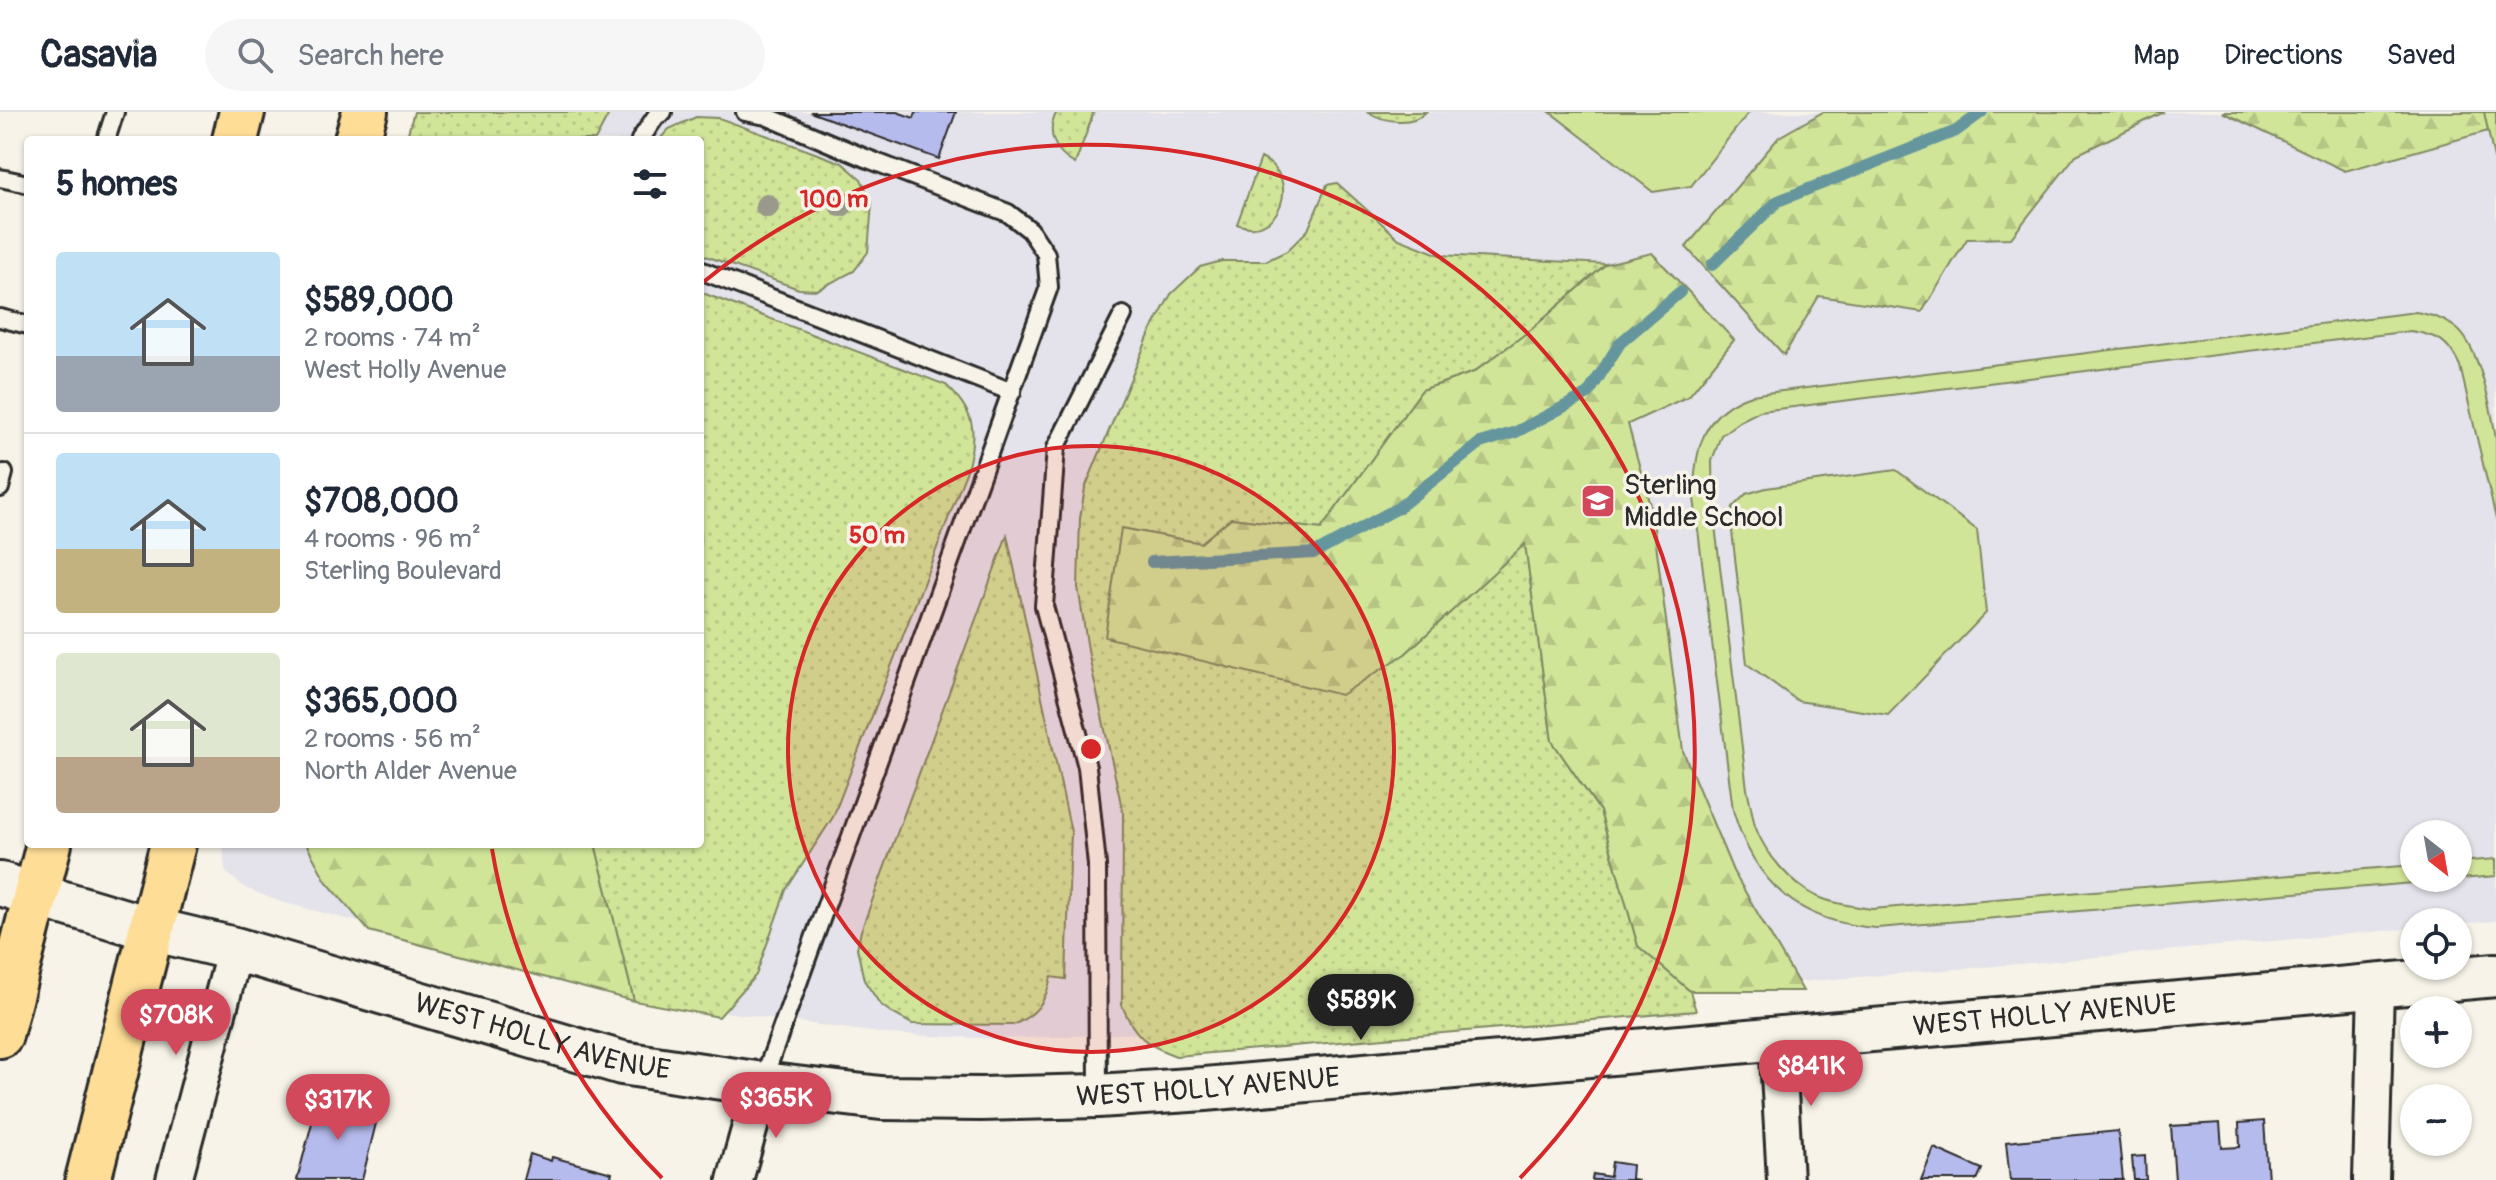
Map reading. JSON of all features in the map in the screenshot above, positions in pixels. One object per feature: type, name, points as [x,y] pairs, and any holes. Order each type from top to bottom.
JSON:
[{"type":"main road","points":[[236,136],[242,112]]},
{"type":"main road","points":[[358,136],[365,112]]},
{"type":"main road","points":[[0,1035],[18,890],[46,848]]},
{"type":"main road","points":[[88,1180],[172,848]]},
{"type":"street","name":"WEST HOLLY AVENUE","points":[[18,890],[151,929],[235,949],[622,1063],[881,1098],[1098,1096],[2496,975]]},
{"type":"street","points":[[174,1180],[235,949]]},
{"type":"street","points":[[2371,1180],[2376,986]]},
{"type":"street","points":[[1777,1039],[1785,1180]]},
{"type":"street","points":[[735,1180],[762,1084]]},
{"type":"lane","points":[[107,136],[115,112]]},
{"type":"lane","points":[[643,136],[656,116],[663,112]]},
{"type":"lane","points":[[745,112],[766,116],[1008,213],[1030,230],[1046,254],[1049,287],[762,1084]]},
{"type":"lane","points":[[0,178],[24,183]]},
{"type":"lane","points":[[704,272],[1012,392]]},
{"type":"lane","points":[[1098,1096],[1097,865],[1087,767],[1044,606],[1056,448],[1123,315]]},
{"type":"lane","points":[[0,318],[24,324]]},
{"type":"shaded area","name":"Sterling Middle School","points":[[416,112],[2484,112],[2496,168],[2496,921],[2472,923],[2472,908],[2400,908],[2400,929],[2044,962],[1193,1031],[999,1039],[886,1034],[695,1008],[281,902],[245,888],[225,871],[223,848],[704,848],[704,136],[409,136]]},
{"type":"green space","points":[[414,112],[610,112],[597,136],[407,136]]},
{"type":"green space","points":[[1057,112],[1094,112],[1075,164],[1062,154],[1054,142],[1052,127]]},
{"type":"green space","points":[[1368,112],[1426,112],[1413,119],[1397,121]]},
{"type":"green space","points":[[1550,112],[1749,112],[1691,186],[1653,192]]},
{"type":"green space","points":[[1823,112],[2164,112],[2076,155],[2011,238],[1967,239],[1922,312],[1819,296],[1784,355],[1686,247],[1779,137]]},
{"type":"green space","points":[[2222,112],[2496,112],[2496,135],[2488,131],[2345,171]]},
{"type":"green space","points":[[2484,112],[2496,112],[2496,168]]},
{"type":"green space","points":[[696,117],[719,118],[842,163],[861,179],[872,203],[868,252],[854,271],[817,290],[799,289],[704,255],[704,136],[663,136],[669,129]]},
{"type":"green space","points":[[1261,158],[1274,167],[1281,179],[1283,192],[1280,205],[1274,216],[1264,224],[1252,227],[1237,224]]},
{"type":"green space","points":[[1337,183],[1399,239],[1440,255],[1606,264],[1532,329],[1474,372],[1422,390],[1321,529],[1231,518],[1201,543],[1121,528],[1405,654],[1525,543],[1552,741],[1600,811],[1638,946],[1690,991],[1696,1011],[1176,1056],[1142,1038],[1122,1005],[1123,813],[1089,656],[1078,587],[1080,518],[1085,488],[1149,335],[1171,294],[1200,267],[1222,261],[1266,261],[1287,251],[1308,230],[1327,185]]},
{"type":"green space","points":[[1652,253],[1734,340],[1689,396],[1628,424],[1652,513],[1683,751],[1733,871],[1803,991],[1690,991],[1638,946],[1600,811],[1552,741],[1525,544],[1405,654],[1341,695],[1105,637],[1121,528],[1201,543],[1231,518],[1321,529],[1422,390],[1474,372],[1532,329],[1606,264]]},
{"type":"green space","points":[[704,294],[946,385],[968,414],[972,424],[972,445],[967,470],[833,817],[786,890],[756,975],[719,1017],[634,1001],[596,848],[704,848]]},
{"type":"green space","points":[[2416,312],[2437,317],[2456,328],[2472,349],[2487,395],[2496,438],[2496,519],[2460,366],[2442,341],[2411,331],[1760,411],[1721,435],[1712,461],[1713,509],[1747,789],[1755,826],[1772,856],[1807,891],[1823,899],[1872,909],[2400,866],[2400,884],[1877,928],[1825,918],[1803,908],[1784,894],[1753,859],[1733,810],[1694,498],[1698,453],[1709,426],[1729,406],[1758,394]]},
{"type":"green space","points":[[1896,470],[1977,530],[1986,613],[1888,715],[1798,701],[1747,664],[1732,531],[1733,507],[1746,494],[1766,488]]},
{"type":"green space","points":[[1007,535],[1071,832],[1066,979],[1051,977],[1039,1007],[1013,1025],[912,1024],[880,1004],[864,980],[857,948]]},
{"type":"green space","points":[[308,848],[596,848],[634,1001],[369,931],[326,881]]},
{"type":"green space","points":[[2496,859],[2496,876],[2472,878],[2472,861]]},
{"type":"building","points":[[810,112],[897,112],[914,118],[916,112],[956,112],[939,159]]},
{"type":"building","points":[[319,1096],[379,1111],[362,1180],[297,1180]]},
{"type":"building","points":[[2264,1121],[2268,1180],[2175,1180],[2171,1126],[2220,1123],[2222,1148],[2240,1147],[2239,1123]]},
{"type":"building","points":[[2118,1131],[2123,1180],[2010,1180],[2006,1142]]},
{"type":"building","points":[[1934,1148],[1982,1169],[1977,1180],[1921,1180]]},
{"type":"building","points":[[530,1154],[612,1173],[610,1180],[523,1180]]},
{"type":"building","points":[[2145,1156],[2146,1180],[2134,1180],[2132,1157]]},
{"type":"building","points":[[1612,1162],[1632,1165],[1631,1179],[1639,1180],[1592,1180],[1593,1174],[1610,1177]]},
{"type":"waterway","points":[[1712,265],[1778,201],[1956,131],[1982,112]]},
{"type":"waterway","points":[[1152,562],[1315,553],[1398,508],[1480,443],[1516,432],[1588,394],[1620,343],[1680,292]]},
{"type":"place","name":"Sterling Middle School","points":[[1598,501]]}]
